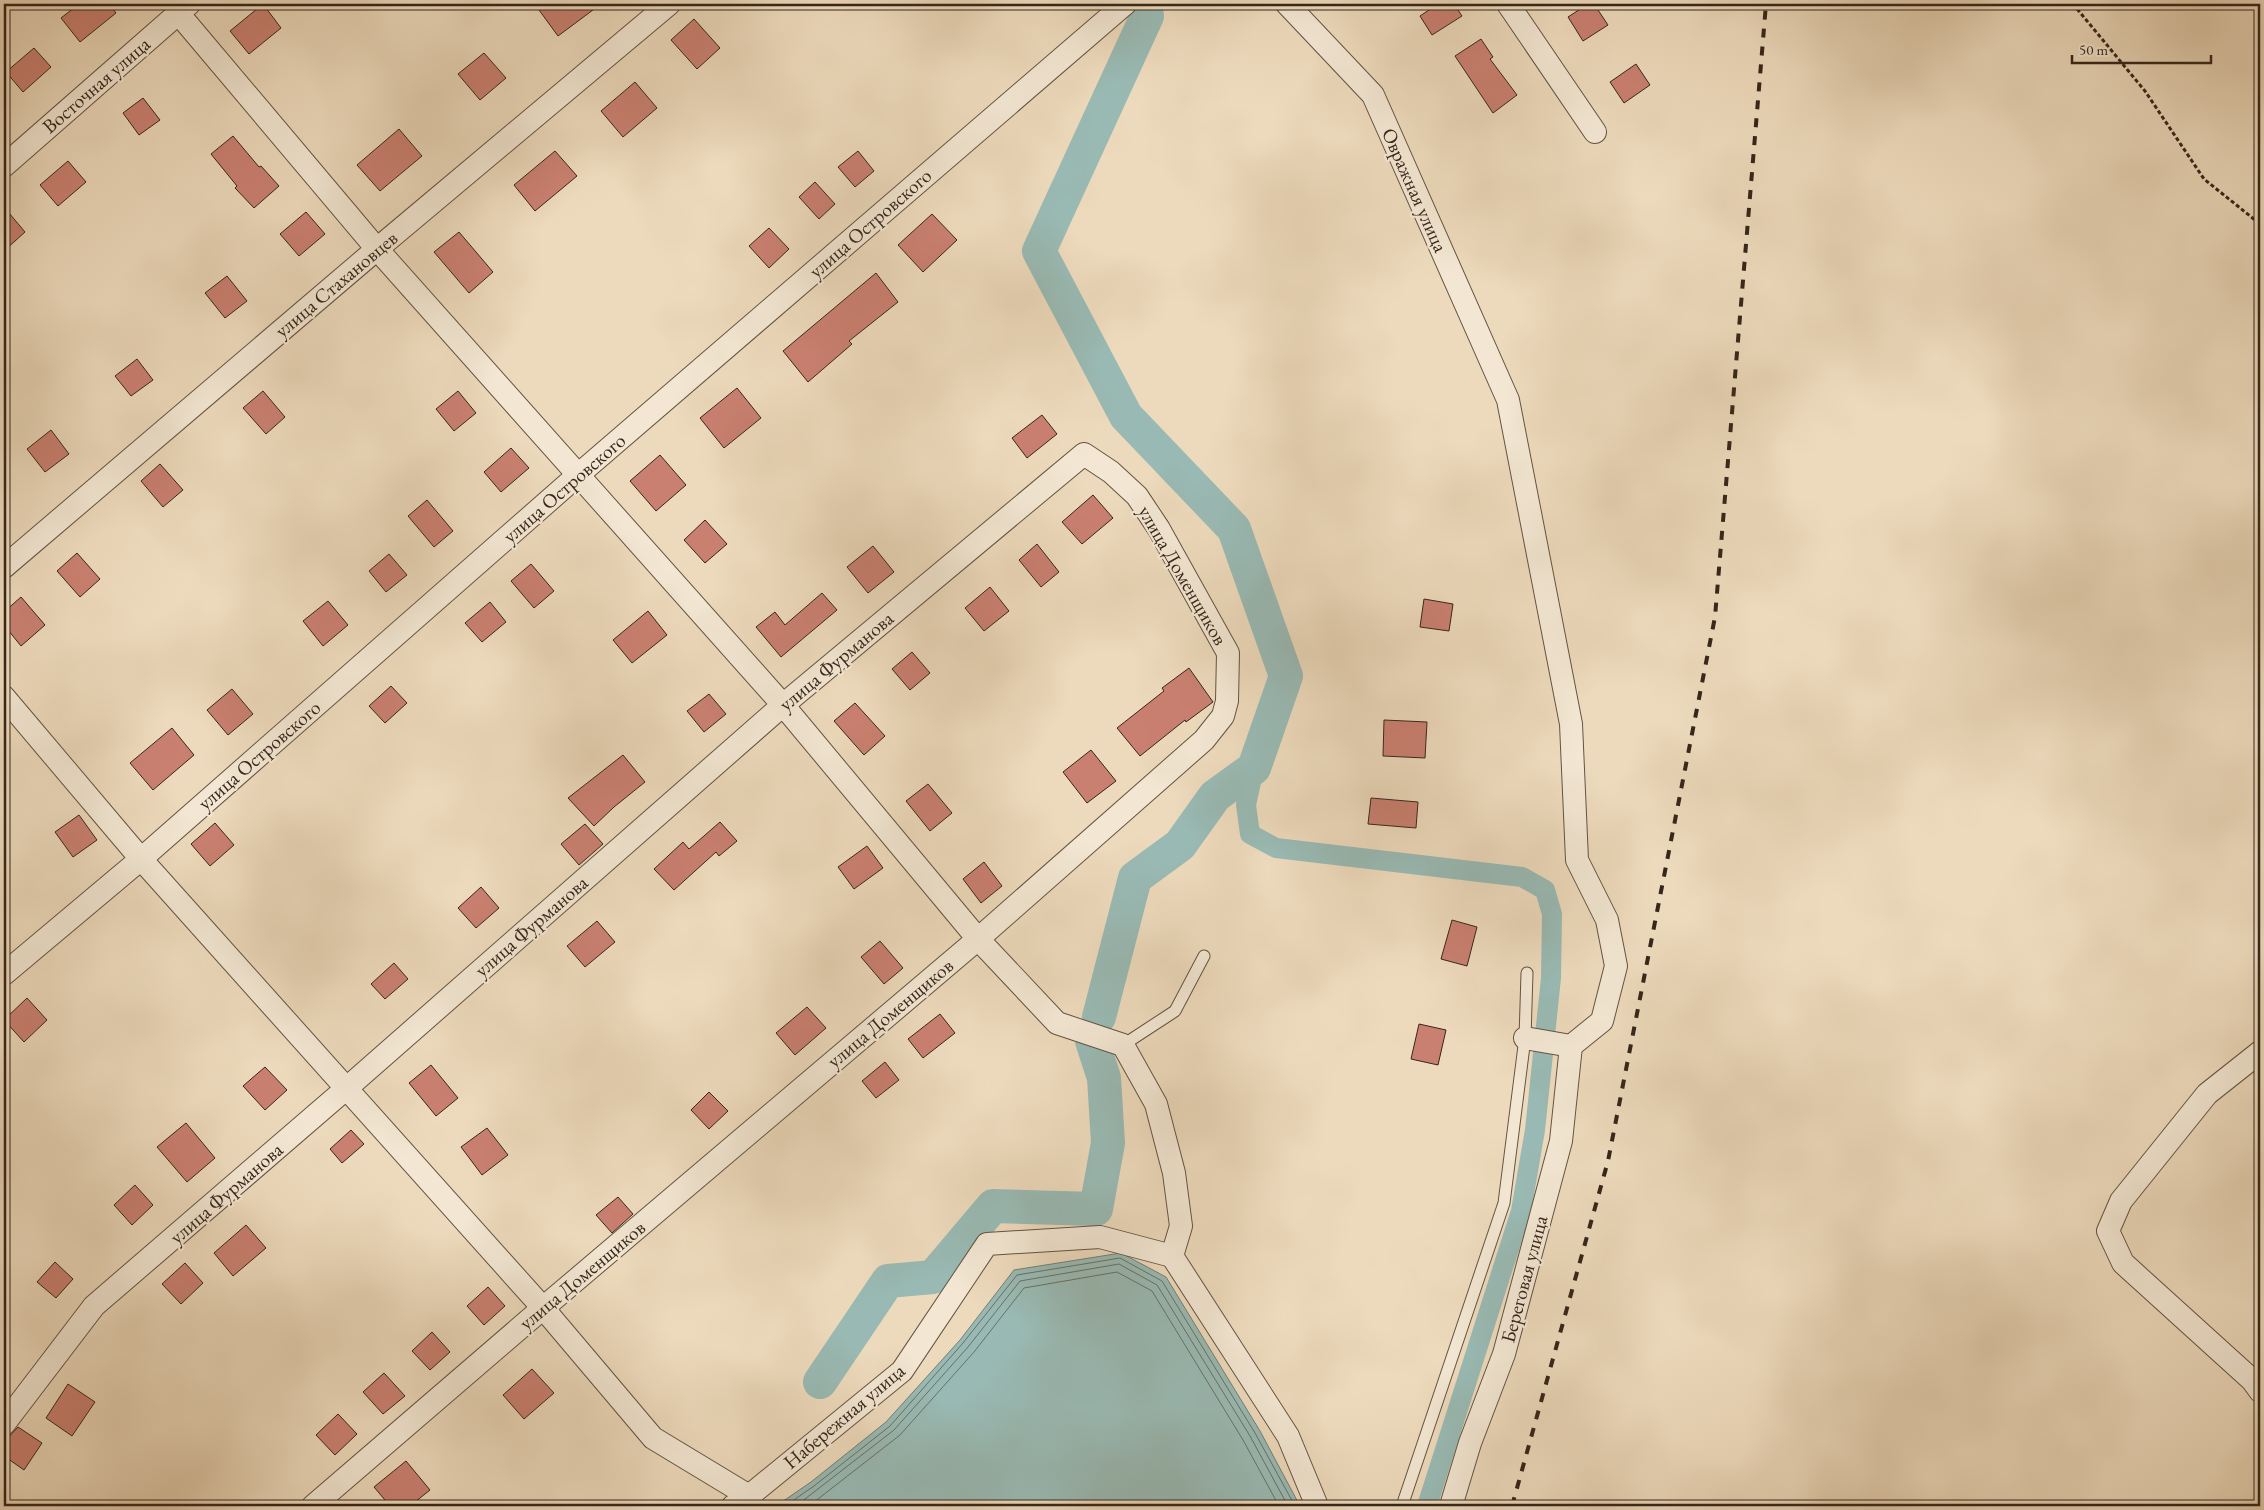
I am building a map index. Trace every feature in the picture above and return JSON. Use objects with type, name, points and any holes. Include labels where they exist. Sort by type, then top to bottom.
[{"type":"street","name":"улица Стахановцев","points":[[4,567],[377,249],[669,4]]},
{"type":"street","name":"улица Островского","points":[[4,974],[141,859],[578,475],[1125,4]]},
{"type":"street","name":"Овражная улица","points":[[1287,4],[1373,95],[1508,400],[1571,724],[1577,860],[1607,920],[1616,966],[1602,1021],[1570,1046]]},
{"type":"street","points":[[1508,4],[1595,132]]},
{"type":"street","points":[[184,8],[377,249],[782,705],[978,939],[1057,1022],[1123,1045],[1156,1104],[1174,1172],[1181,1226],[1172,1256],[1288,1436],[1318,1506]]},
{"type":"street","name":"Восточная улица","points":[[4,166],[184,8]]},
{"type":"street","name":"улица Фурманова","points":[[4,1424],[94,1306],[348,1088],[782,705],[1084,454]]},
{"type":"street","name":"улица Доменщиков","points":[[313,1506],[978,939],[1204,740],[1222,716],[1227,701],[1228,653],[1159,529],[1137,496],[1111,472],[1084,454]]},
{"type":"street","points":[[4,697],[141,859],[543,1308],[653,1438],[741,1501]]},
{"type":"street","points":[[1524,1038],[1570,1046]]},
{"type":"street","name":"Береговая улица","points":[[1451,1506],[1470,1443],[1504,1354],[1561,1141],[1570,1046]]},
{"type":"street","points":[[2260,1052],[2208,1094],[2121,1201],[2108,1231],[2123,1263],[2252,1380],[2260,1391]]},
{"type":"street","name":"Набережная улица","points":[[741,1501],[902,1371],[988,1244],[1100,1237],[1172,1256]]},
{"type":"lane","points":[[1123,1045],[1175,1012],[1204,956]]},
{"type":"lane","points":[[1402,1506],[1504,1203],[1524,1038],[1527,973]]},
{"type":"path","points":[[2073,4],[2145,91],[2204,179],[2260,224]]},
{"type":"water","points":[[1121,1253],[1166,1277],[1260,1431],[1300,1506],[776,1506],[811,1482],[886,1422],[960,1340],[1014,1270]]},
{"type":"building","points":[[79,4],[109,4],[116,13],[80,42],[61,18]]},
{"type":"building","points":[[263,4],[281,28],[249,54],[230,31]]},
{"type":"building","points":[[547,4],[601,4],[558,36],[539,10]]},
{"type":"building","points":[[1438,4],[1454,4],[1462,16],[1432,35],[1420,16]]},
{"type":"building","points":[[1588,4],[1594,4],[1608,25],[1583,41],[1568,17]]},
{"type":"building","points":[[694,19],[720,48],[697,69],[671,40]]},
{"type":"building","points":[[1481,39],[1493,57],[1490,59],[1517,95],[1493,113],[1455,56]]},
{"type":"building","points":[[34,48],[51,67],[23,92],[6,72]]},
{"type":"building","points":[[484,53],[506,78],[480,100],[458,74]]},
{"type":"building","points":[[1636,64],[1650,85],[1624,103],[1610,82]]},
{"type":"building","points":[[635,82],[657,108],[623,137],[601,111]]},
{"type":"building","points":[[143,98],[160,120],[139,135],[123,113]]},
{"type":"building","points":[[399,129],[422,156],[380,191],[357,165]]},
{"type":"building","points":[[233,136],[259,167],[261,166],[279,186],[254,208],[235,188],[237,186],[211,154]]},
{"type":"building","points":[[555,151],[577,176],[535,211],[514,185]]},
{"type":"building","points":[[858,151],[874,171],[855,187],[838,167]]},
{"type":"building","points":[[68,161],[86,182],[58,206],[40,185]]},
{"type":"building","points":[[815,182],[835,204],[819,219],[799,197]]},
{"type":"building","points":[[4,207],[25,232],[4,251]]},
{"type":"building","points":[[306,212],[325,234],[299,256],[280,234]]},
{"type":"building","points":[[932,214],[957,240],[923,272],[898,245]]},
{"type":"building","points":[[769,228],[789,249],[769,268],[749,246]]},
{"type":"building","points":[[459,232],[493,272],[469,293],[434,252]]},
{"type":"building","points":[[876,273],[898,302],[849,341],[852,344],[808,382],[783,351]]},
{"type":"building","points":[[227,276],[247,301],[225,318],[205,293]]},
{"type":"building","points":[[137,359],[153,380],[131,396],[115,376]]},
{"type":"building","points":[[737,388],[761,418],[724,448],[700,418]]},
{"type":"building","points":[[263,391],[285,417],[266,434],[243,408]]},
{"type":"building","points":[[458,391],[476,413],[454,431],[436,409]]},
{"type":"building","points":[[1042,415],[1057,434],[1027,458],[1012,438]]},
{"type":"building","points":[[51,430],[69,454],[45,472],[27,449]]},
{"type":"building","points":[[511,448],[529,468],[501,492],[484,472]]},
{"type":"building","points":[[660,455],[686,485],[656,511],[630,481]]},
{"type":"building","points":[[160,464],[183,490],[163,507],[141,481]]},
{"type":"building","points":[[1093,495],[1113,518],[1082,544],[1062,522]]},
{"type":"building","points":[[427,500],[453,531],[434,547],[408,516]]},
{"type":"building","points":[[705,520],[727,544],[705,563],[684,540]]},
{"type":"building","points":[[1037,544],[1059,572],[1041,587],[1019,560]]},
{"type":"building","points":[[873,546],[894,572],[868,593],[847,567]]},
{"type":"building","points":[[77,553],[100,579],[80,597],[57,571]]},
{"type":"building","points":[[389,554],[407,575],[386,592],[369,571]]},
{"type":"building","points":[[531,564],[554,591],[534,608],[511,581]]},
{"type":"building","points":[[990,587],[1009,611],[984,631],[965,608]]},
{"type":"building","points":[[822,593],[837,610],[781,657],[756,627],[775,612],[785,625]]},
{"type":"building","points":[[21,597],[45,625],[21,646],[4,625],[4,612]]},
{"type":"building","points":[[1424,599],[1453,604],[1449,631],[1420,627]]},
{"type":"building","points":[[328,601],[348,625],[323,646],[303,621]]},
{"type":"building","points":[[490,602],[506,622],[482,642],[465,623]]},
{"type":"building","points":[[648,611],[667,635],[632,663],[613,640]]},
{"type":"building","points":[[912,652],[930,673],[910,690],[892,669]]},
{"type":"building","points":[[1189,668],[1213,702],[1186,722],[1185,720],[1140,756],[1117,728],[1164,691],[1162,688]]},
{"type":"building","points":[[391,686],[407,703],[385,723],[369,706]]},
{"type":"building","points":[[232,689],[253,714],[228,735],[207,710]]},
{"type":"building","points":[[709,694],[726,714],[704,732],[687,711]]},
{"type":"building","points":[[855,703],[885,736],[864,755],[834,721]]},
{"type":"building","points":[[1384,720],[1427,722],[1425,758],[1383,756]]},
{"type":"building","points":[[172,728],[194,755],[153,790],[130,763]]},
{"type":"building","points":[[1091,750],[1116,781],[1087,803],[1063,772]]},
{"type":"building","points":[[623,755],[645,782],[594,826],[568,798]]},
{"type":"building","points":[[928,784],[952,813],[930,831],[906,801]]},
{"type":"building","points":[[1371,798],[1418,802],[1416,828],[1368,824]]},
{"type":"building","points":[[79,815],[97,840],[73,857],[55,832]]},
{"type":"building","points":[[720,822],[737,841],[719,856],[716,852],[674,890],[654,869],[683,842],[689,849]]},
{"type":"building","points":[[215,823],[234,845],[210,866],[191,844]]},
{"type":"building","points":[[585,824],[603,844],[579,865],[561,844]]},
{"type":"building","points":[[867,846],[883,868],[854,889],[838,867]]},
{"type":"building","points":[[984,862],[1002,886],[981,903],[963,879]]},
{"type":"building","points":[[481,887],[499,908],[476,928],[458,908]]},
{"type":"building","points":[[1452,920],[1477,927],[1467,966],[1441,959]]},
{"type":"building","points":[[597,921],[615,942],[585,967],[567,946]]},
{"type":"building","points":[[880,941],[903,968],[884,984],[861,957]]},
{"type":"building","points":[[394,963],[408,979],[385,999],[371,984]]},
{"type":"building","points":[[27,998],[47,1020],[24,1042],[4,1020]]},
{"type":"building","points":[[807,1007],[826,1028],[795,1055],[776,1033]]},
{"type":"building","points":[[940,1014],[955,1033],[923,1058],[908,1039]]},
{"type":"building","points":[[1419,1024],[1446,1030],[1438,1065],[1411,1059]]},
{"type":"building","points":[[885,1062],[899,1080],[876,1098],[862,1081]]},
{"type":"building","points":[[431,1065],[458,1098],[436,1116],[409,1083]]},
{"type":"building","points":[[265,1067],[287,1090],[265,1110],[243,1086]]},
{"type":"building","points":[[709,1092],[728,1111],[709,1129],[691,1110]]},
{"type":"building","points":[[186,1123],[215,1158],[187,1182],[157,1147]]},
{"type":"building","points":[[487,1128],[508,1155],[482,1175],[461,1147]]},
{"type":"building","points":[[351,1130],[364,1144],[342,1163],[330,1149]]},
{"type":"building","points":[[135,1185],[153,1205],[132,1225],[114,1205]]},
{"type":"building","points":[[618,1197],[633,1214],[612,1233],[596,1215]]},
{"type":"building","points":[[246,1225],[266,1248],[233,1276],[214,1253]]},
{"type":"building","points":[[55,1262],[73,1279],[56,1298],[37,1282]]},
{"type":"building","points":[[185,1263],[203,1283],[181,1304],[162,1284]]},
{"type":"building","points":[[488,1287],[505,1306],[484,1325],[467,1306]]},
{"type":"building","points":[[432,1332],[450,1352],[430,1370],[412,1351]]},
{"type":"building","points":[[532,1369],[554,1393],[524,1419],[503,1395]]},
{"type":"building","points":[[384,1373],[405,1396],[383,1414],[363,1392]]},
{"type":"building","points":[[68,1384],[95,1402],[72,1436],[46,1418]]},
{"type":"building","points":[[338,1414],[357,1434],[335,1455],[316,1435]]},
{"type":"building","points":[[18,1427],[42,1443],[24,1470],[4,1456],[4,1442]]},
{"type":"building","points":[[406,1461],[430,1490],[410,1506],[390,1506],[374,1487]]},
{"type":"waterway","points":[[1099,1017],[1135,878],[1180,845],[1215,796],[1254,768],[1286,676],[1234,529],[1126,416],[1039,251],[1147,16],[1143,4]]},
{"type":"waterway","points":[[1254,768],[1246,805],[1250,834],[1276,848],[1522,877],[1545,890],[1552,914],[1551,978],[1535,1130],[1521,1211],[1427,1506]]},
{"type":"waterway","points":[[820,1382],[888,1281],[933,1277],[993,1206],[1096,1209],[1108,1143],[1104,1078],[1092,1041]]},
{"type":"railway","points":[[1512,1506],[1608,1161],[1715,617],[1766,4]]}]
